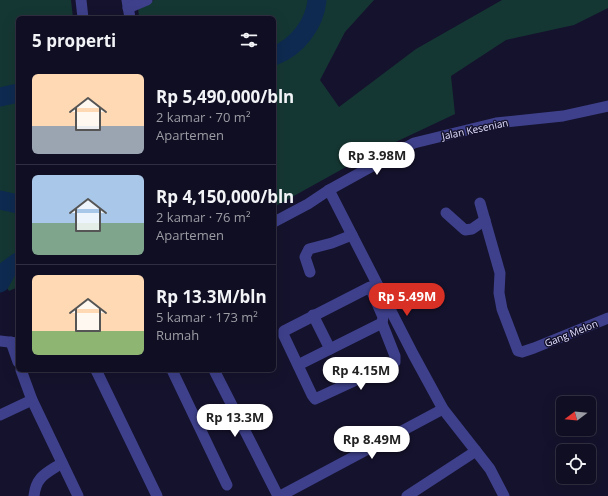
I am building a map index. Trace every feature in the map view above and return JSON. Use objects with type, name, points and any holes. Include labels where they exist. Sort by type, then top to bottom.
[{"type":"street","points":[[81,0],[83,16]]},
{"type":"street","points":[[128,9],[142,1]]},
{"type":"street","name":"Jalan Kesenian","points":[[276,221],[414,143],[496,123],[568,115],[608,106]]},
{"type":"street","points":[[329,190],[403,335],[444,408],[490,469],[504,496]]},
{"type":"street","points":[[446,213],[465,230],[472,229],[485,220],[480,203]]},
{"type":"street","name":"Gang Melon","points":[[485,220],[500,273],[499,293],[502,309],[519,352],[534,348],[608,318]]},
{"type":"street","points":[[310,272],[306,257],[309,249],[332,244],[352,235]]},
{"type":"street","points":[[370,287],[383,317],[382,323],[396,359],[395,362],[317,399],[312,395],[283,333],[286,329],[370,287]]},
{"type":"street","points":[[313,315],[330,349]]},
{"type":"street","points":[[298,365],[382,323]]},
{"type":"street","points":[[389,342],[403,335]]},
{"type":"street","points":[[8,342],[16,358]]},
{"type":"street","points":[[22,372],[32,400],[78,496]]},
{"type":"street","points":[[97,372],[157,496]]},
{"type":"street","points":[[173,372],[227,485]]},
{"type":"street","points":[[215,372],[279,496],[444,408]]},
{"type":"street","points":[[0,415],[32,400]]},
{"type":"street","points":[[407,496],[476,451]]},
{"type":"street","points":[[34,496],[38,480],[62,463]]},
{"type":"green space","points":[[0,0],[71,0],[73,16],[16,16],[16,288],[9,291],[0,277]]},
{"type":"green space","points":[[154,0],[374,0],[345,32],[320,80],[339,107],[416,49],[502,0],[608,0],[608,8],[574,25],[506,40],[451,76],[455,114],[364,157],[276,206],[276,16],[139,16],[138,7]]},
{"type":"waterway","points":[[276,55],[297,41],[309,26],[316,9],[317,0]]},
{"type":"waterway","points":[[0,97],[16,93]]},
{"type":"waterway","points":[[0,200],[16,204]]},
{"type":"waterway","points":[[0,283],[7,270],[16,263]]}]
